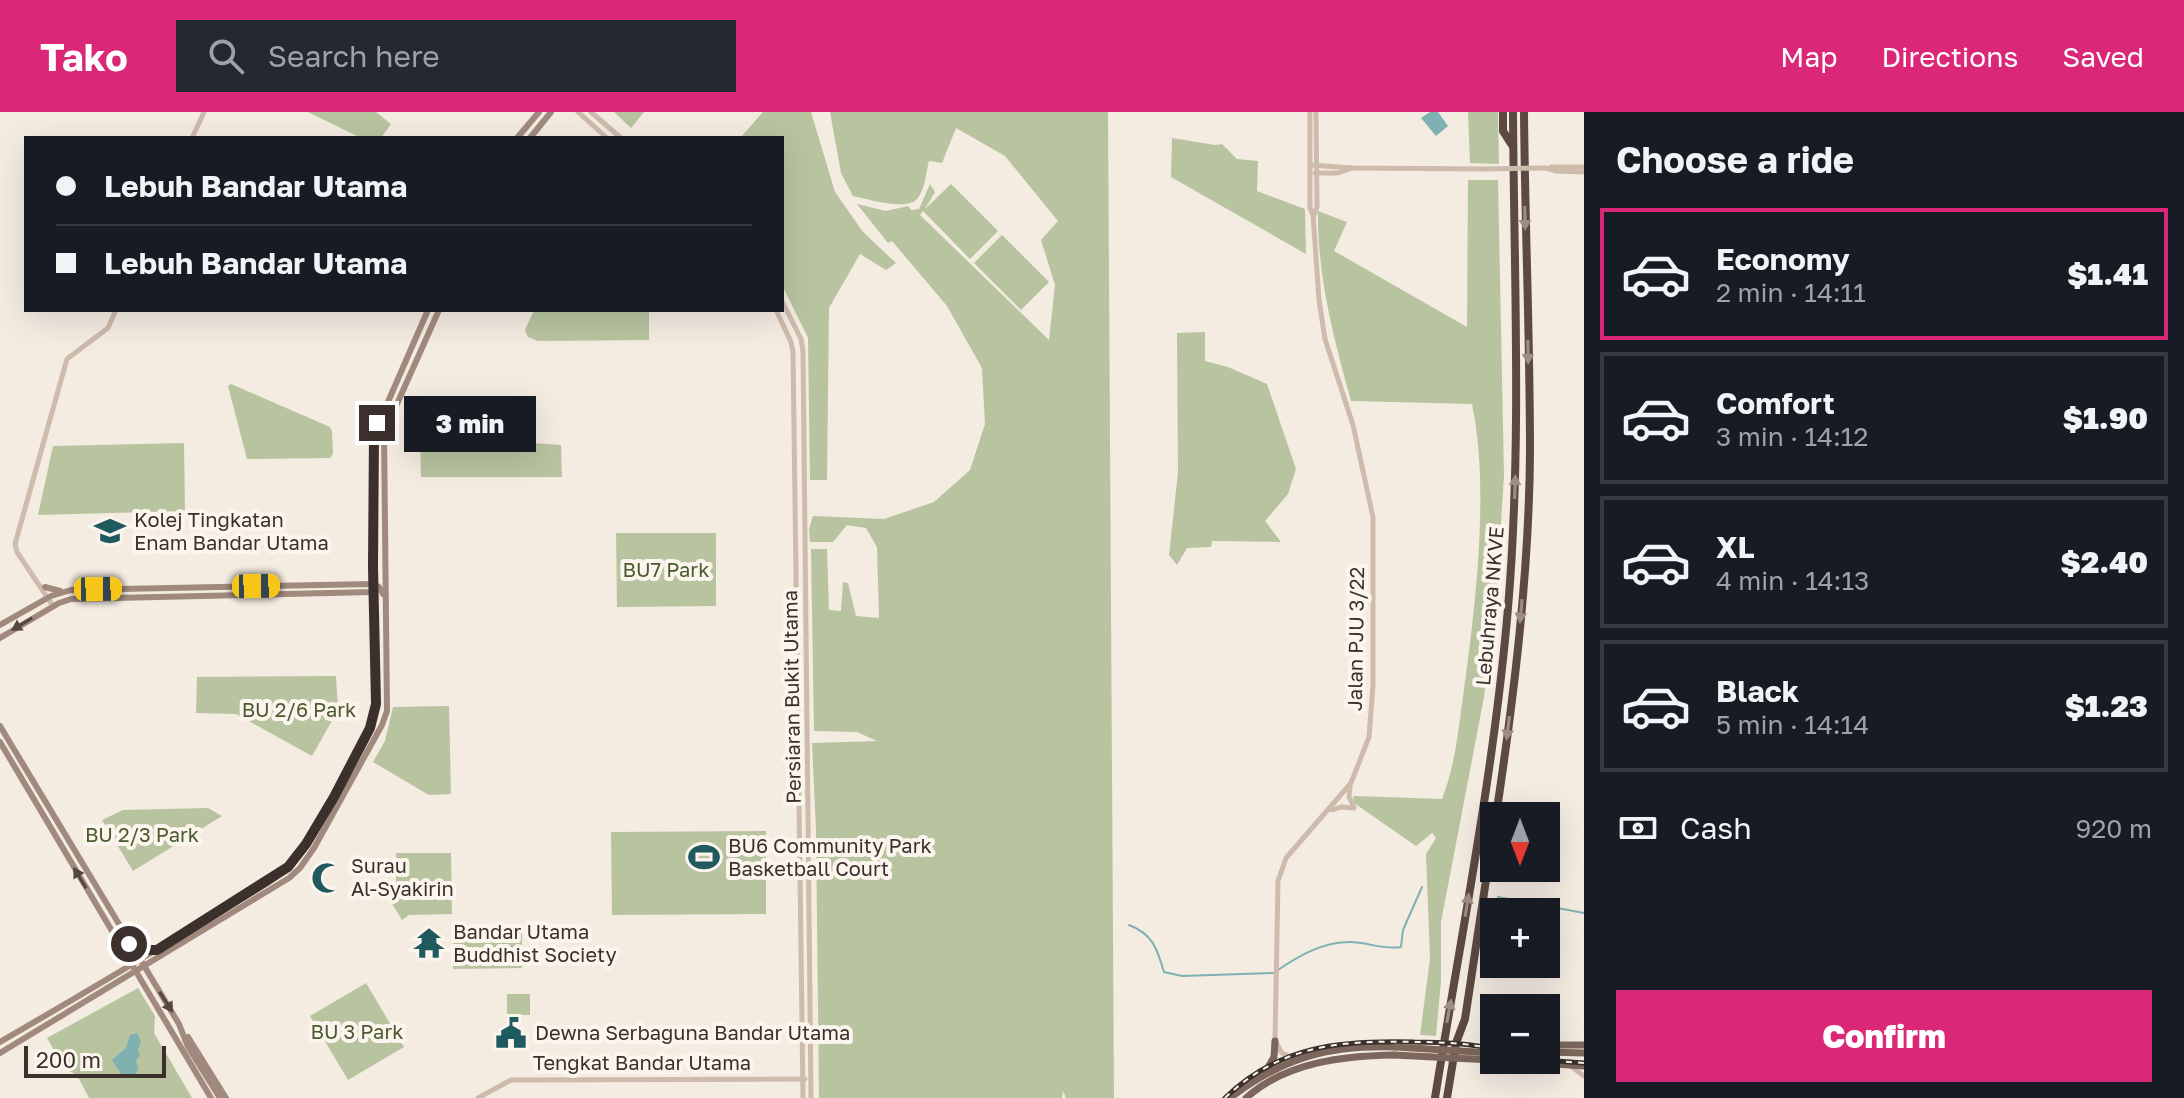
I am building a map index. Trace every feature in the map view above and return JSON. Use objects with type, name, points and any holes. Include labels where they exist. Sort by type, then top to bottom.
[{"type":"highway","points":[[1503,112],[1503,131],[1513,146]]},
{"type":"highway","name":"Lebuhraya NKVE","points":[[1435,1098],[1485,786],[1508,606],[1516,441],[1513,112]]},
{"type":"highway","name":"Lebuhraya NKVE","points":[[1498,802],[1517,651],[1530,454],[1524,112]]},
{"type":"highway","points":[[1447,1098],[1456,1043],[1465,1019],[1486,882]]},
{"type":"main road","points":[[519,136],[539,112]]},
{"type":"main road","points":[[532,136],[551,112]]},
{"type":"main road","points":[[373,720],[376,704],[374,434],[427,312]]},
{"type":"main road","points":[[141,964],[156,960],[289,878],[300,868],[382,725],[387,701],[384,433],[438,312]]},
{"type":"main road","points":[[358,588],[373,567]]},
{"type":"main road","points":[[375,588],[385,571]]},
{"type":"main road","points":[[36,604],[43,588],[63,592],[375,588]]},
{"type":"main road","points":[[0,638],[55,605],[71,599],[358,588],[368,596],[374,607]]},
{"type":"main road","points":[[375,588],[385,601]]},
{"type":"main road","points":[[0,625],[63,592]]},
{"type":"main road","points":[[0,1053],[121,981],[157,950],[288,867],[306,844],[344,778],[380,703],[387,701]]},
{"type":"main road","points":[[0,726],[141,964],[226,1098]]},
{"type":"main road","points":[[0,735],[31,787],[29,791]]},
{"type":"main road","points":[[0,742],[211,1098]]},
{"type":"main road","points":[[129,944],[142,950],[157,950]]},
{"type":"main road","points":[[114,976],[122,964],[124,952]]},
{"type":"main road","points":[[152,980],[156,960]]},
{"type":"main road","points":[[0,1042],[114,976],[134,969]]},
{"type":"main road","points":[[121,981],[136,982],[144,987]]},
{"type":"main road","points":[[179,1024],[188,1047],[220,1098]]},
{"type":"main road","points":[[1265,1073],[1274,1057],[1275,1041]]},
{"type":"main road","points":[[1560,1045],[1584,1045]]},
{"type":"main road","points":[[1230,1098],[1265,1073],[1292,1061],[1337,1048],[1480,1054]]},
{"type":"main road","points":[[1246,1098],[1272,1080],[1324,1061],[1395,1051]]},
{"type":"main road","points":[[1560,1052],[1584,1053]]},
{"type":"main road","points":[[1239,1098],[1292,1061]]},
{"type":"main road","points":[[1560,1064],[1584,1066]]},
{"type":"street","points":[[193,136],[204,112]]},
{"type":"street","points":[[578,112],[605,136]]},
{"type":"street","points":[[591,112],[619,136]]},
{"type":"street","name":"Jalan PJU 3/22","points":[[1310,112],[1314,165]]},
{"type":"street","name":"Jalan PJU 3/22","points":[[1275,1041],[1279,875],[1293,849],[1329,812],[1351,783],[1367,743],[1372,710],[1373,517],[1353,425],[1325,339],[1319,300],[1310,208],[1316,112]]},
{"type":"street","points":[[1314,165],[1584,170]]},
{"type":"street","points":[[1314,173],[1338,173],[1352,168]]},
{"type":"street","name":"Persiaran Bukit Utama","points":[[784,305],[801,339],[803,351],[813,1098]]},
{"type":"street","points":[[55,605],[20,551],[17,541],[67,359],[108,328],[115,312]]},
{"type":"street","name":"Persiaran Bukit Utama","points":[[777,312],[793,352],[803,1098]]},
{"type":"street","points":[[1329,812],[1341,807],[1354,808],[1349,797],[1351,783]]},
{"type":"street","points":[[1275,1041],[1282,1053],[1292,1061]]},
{"type":"street","points":[[1567,1065],[1584,1076]]},
{"type":"street","name":"Tengkat Bandar Utama","points":[[478,1098],[511,1080],[811,1079]]},
{"type":"green space","points":[[308,112],[376,112],[391,124],[382,136],[357,136]]},
{"type":"green space","points":[[614,112],[644,112],[631,128]]},
{"type":"green space","points":[[763,112],[811,112],[835,192],[863,232],[896,263],[886,270],[860,254],[829,308],[827,480],[810,480],[808,338],[784,289],[784,136],[742,136]]},
{"type":"green space","points":[[830,112],[1108,112],[1114,1098],[1066,1098],[1063,1091],[1062,1098],[819,1098],[812,743],[877,741],[857,732],[814,731],[811,549],[827,549],[829,610],[841,611],[843,582],[848,583],[856,616],[879,618],[877,547],[866,528],[847,525],[833,542],[810,542],[809,529],[813,516],[884,519],[934,502],[970,470],[985,424],[982,368],[947,306],[892,241],[888,243],[857,204],[886,211],[908,206],[911,210],[919,209],[930,184],[935,192],[925,209],[951,184],[998,231],[970,259],[923,211],[920,215],[1049,340],[1055,285],[1041,240],[1058,221],[1005,156],[956,128],[942,163],[929,161],[917,199],[905,204],[853,196],[841,173]]},
{"type":"green space","points":[[1468,112],[1498,112],[1499,164],[1470,163]]},
{"type":"green space","points":[[1172,138],[1222,144],[1237,159],[1258,161],[1257,191],[1305,209],[1306,254],[1171,177]]},
{"type":"green space","points":[[1468,180],[1498,180],[1504,476],[1496,602],[1484,697],[1441,922],[1441,981],[1436,1036],[1420,1035],[1430,959],[1426,854],[1436,838],[1432,833],[1416,846],[1354,803],[1353,796],[1442,799],[1458,736],[1476,589],[1480,512],[1477,438],[1472,404],[1351,401],[1324,283],[1318,211],[1347,222],[1334,251],[1467,327]]},
{"type":"green space","points":[[1002,235],[1049,282],[1021,310],[974,263]]},
{"type":"green space","points":[[533,312],[649,312],[649,340],[538,341],[528,337],[525,330]]},
{"type":"green space","points":[[1205,332],[1205,361],[1267,384],[1296,469],[1288,494],[1265,521],[1281,542],[1212,541],[1211,547],[1187,548],[1177,565],[1169,555],[1178,472],[1177,333]]},
{"type":"green space","points":[[231,384],[330,427],[333,454],[330,458],[247,459],[228,386]]},
{"type":"green space","points":[[435,407],[517,442],[561,445],[562,477],[421,477],[420,437]]},
{"type":"green space","points":[[184,443],[185,511],[38,515],[53,446]]},
{"type":"green space","name":"BU7 Park","points":[[616,533],[716,533],[716,606],[617,607]]},
{"type":"green space","name":"BU 2/6 Park","points":[[336,676],[338,710],[312,756],[236,714],[196,713],[197,677]]},
{"type":"green space","points":[[449,706],[451,794],[429,795],[373,762],[385,741],[393,707]]},
{"type":"green space","name":"BU 2/3 Park","points":[[208,808],[222,816],[133,871],[102,820],[123,810]]},
{"type":"green space","points":[[766,831],[766,914],[612,915],[611,832]]},
{"type":"green space","points":[[396,853],[451,853],[452,914],[409,915],[402,920],[386,894],[396,894]]},
{"type":"green space","points":[[522,932],[522,968],[453,969],[453,933]]},
{"type":"green space","name":"BU 3 Park","points":[[366,983],[404,1047],[348,1080],[310,1016]]},
{"type":"green space","points":[[138,988],[155,1016],[154,1033],[192,1098],[89,1098],[77,1075],[65,1069],[47,1038]]},
{"type":"green space","points":[[507,994],[530,994],[530,1015],[507,1015]]},
{"type":"water","points":[[1430,112],[1438,112],[1448,126],[1436,136],[1421,118]]},
{"type":"water","points":[[137,1033],[141,1041],[138,1049],[140,1056],[136,1060],[138,1068],[136,1074],[123,1077],[112,1060],[126,1048],[130,1035]]},
{"type":"waterway","points":[[1278,970],[1330,944],[1350,942],[1401,947],[1403,930],[1422,887]]},
{"type":"waterway","points":[[1498,897],[1584,913]]},
{"type":"waterway","points":[[1129,925],[1144,933],[1153,943],[1164,972],[1182,976],[1273,973]]},
{"type":"railway","points":[[1225,1098],[1267,1067],[1313,1049],[1361,1042],[1434,1042],[1480,1047]]},
{"type":"railway","points":[[1560,1061],[1584,1063]]},
{"type":"place","name":"Kolej Tingkatan Enam Bandar Utama","points":[[110,531]]},
{"type":"place","name":"BU6 Community Park Basketball Court","points":[[704,857]]},
{"type":"place","name":"Surau Al-Syakirin","points":[[327,878]]},
{"type":"place","name":"Bandar Utama Buddhist Society","points":[[429,943]]},
{"type":"place","name":"Dewna Serbaguna Bandar Utama","points":[[511,1033]]},
{"type":"route","points":[[129,944],[142,950],[157,950],[288,867],[306,844],[334,797],[370,728],[376,704],[373,567],[374,434],[377,423]]}]
